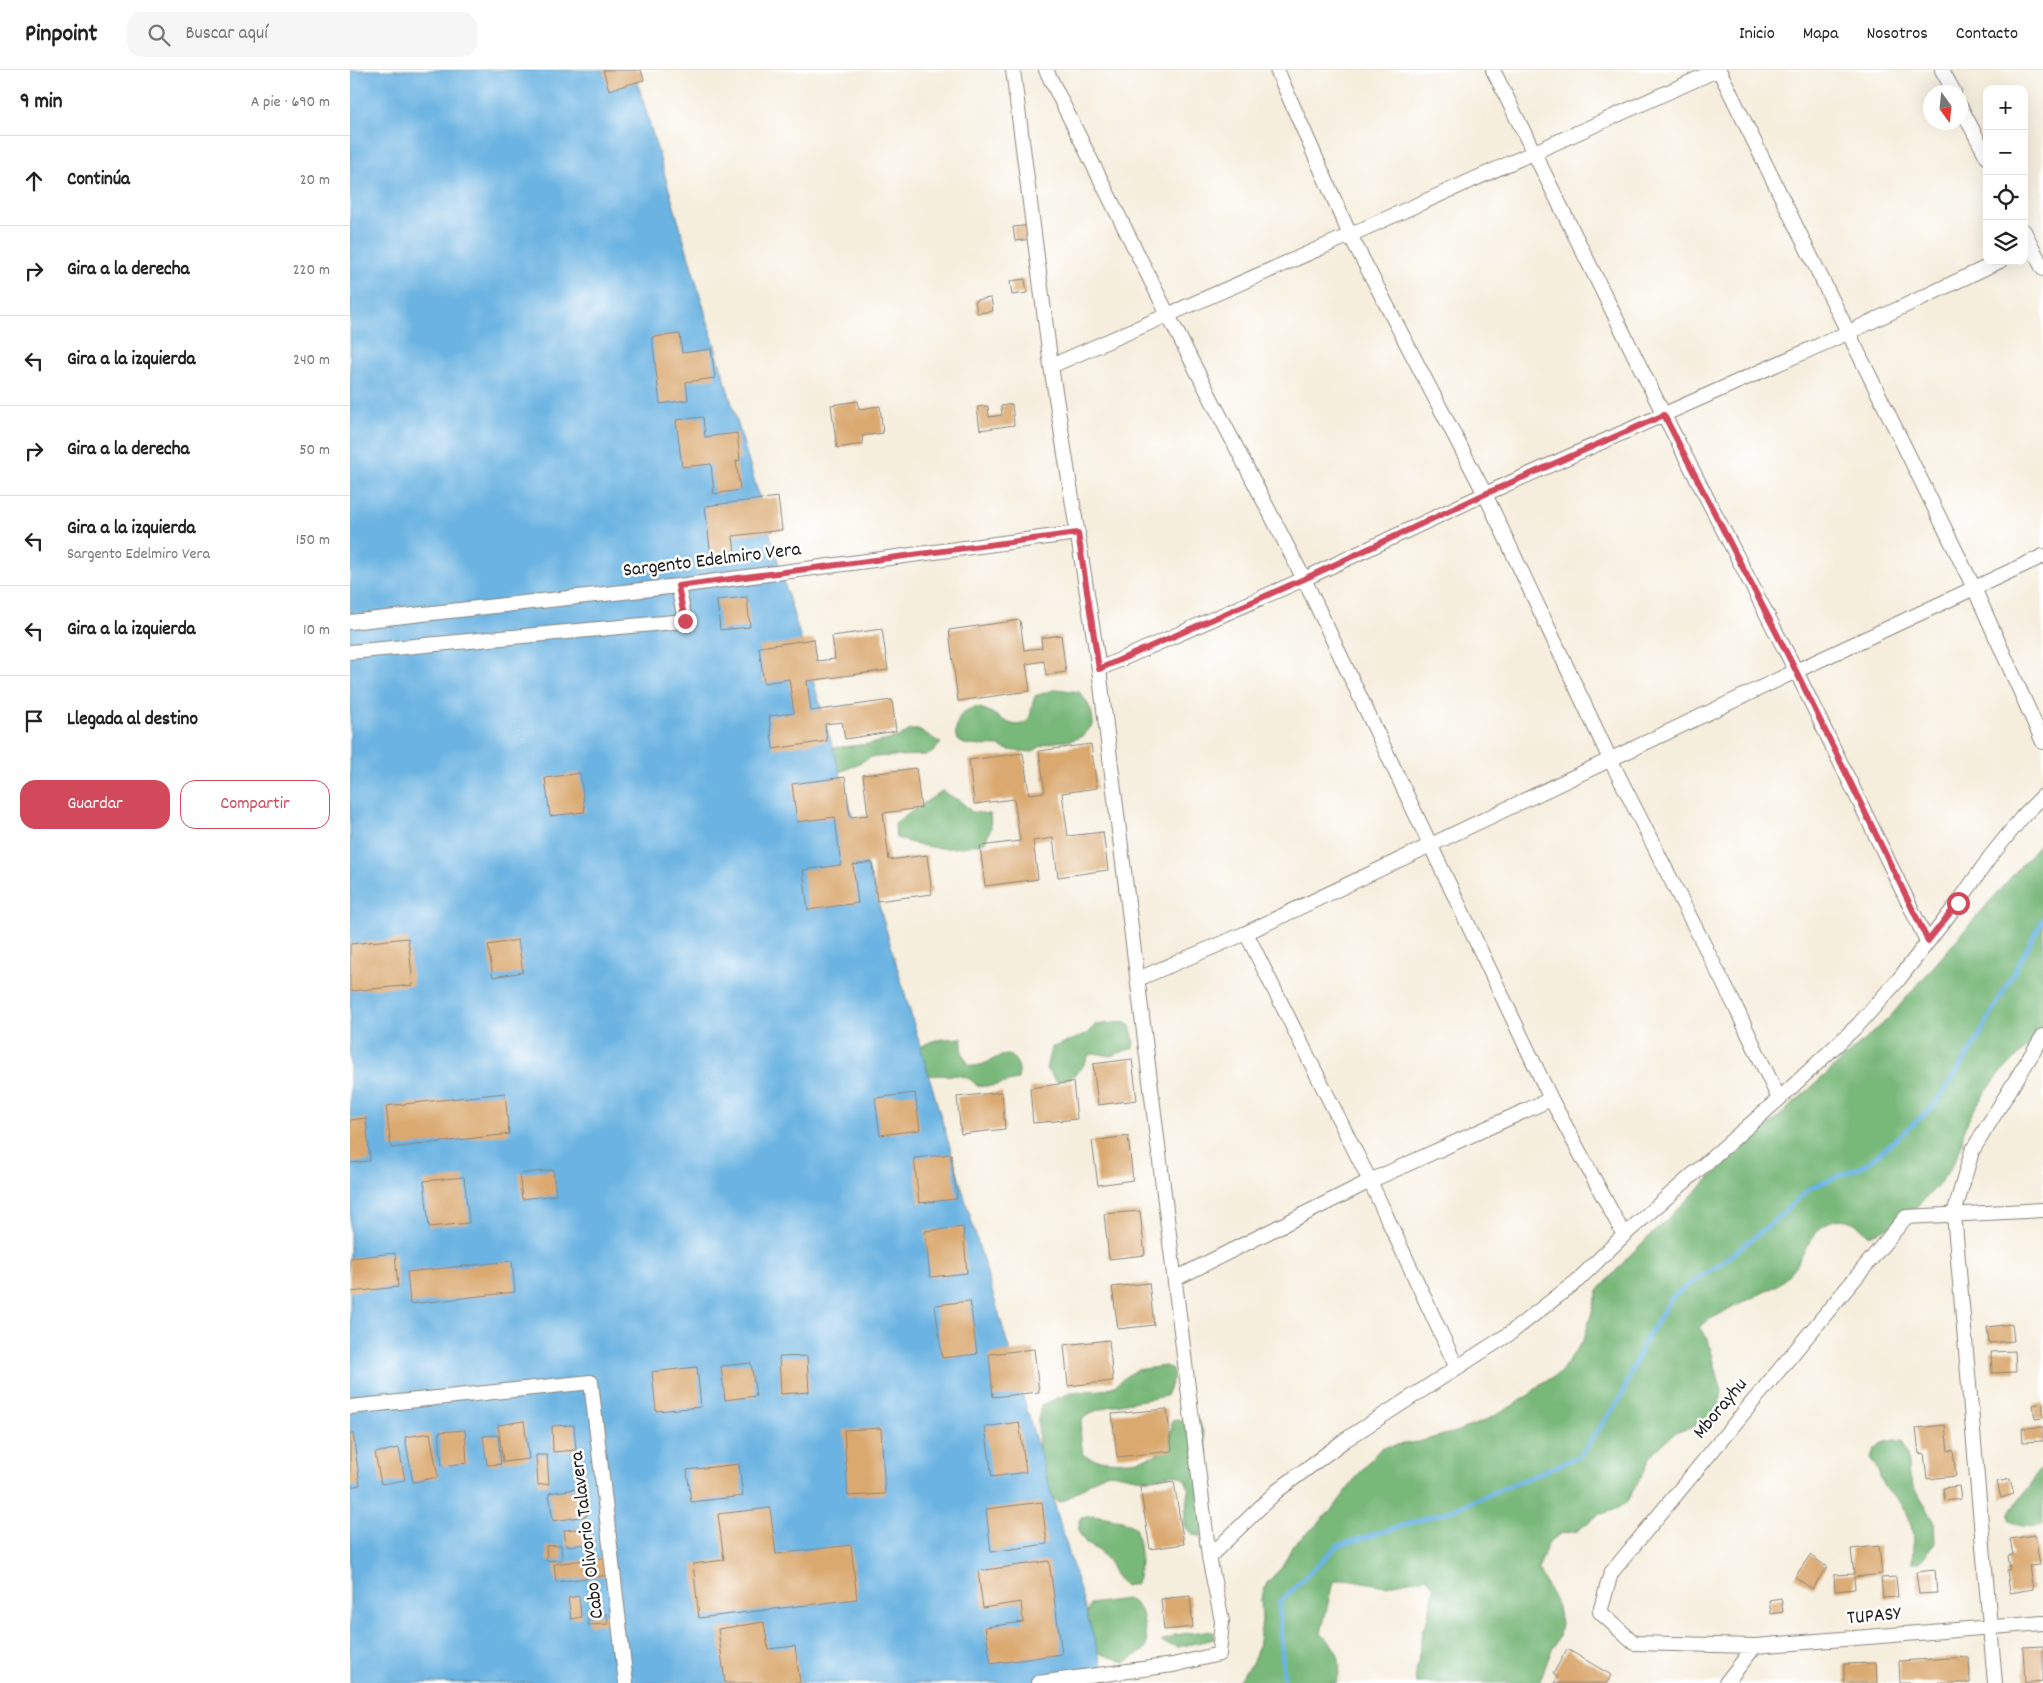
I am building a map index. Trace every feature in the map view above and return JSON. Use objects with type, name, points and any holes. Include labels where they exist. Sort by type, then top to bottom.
[{"type":"street","points":[[1013,70],[1051,366],[1099,669],[1209,1557],[1222,1621],[1219,1654],[1173,1665],[1038,1683]]},
{"type":"street","points":[[1046,70],[1168,316],[1304,579],[1551,1099],[1624,1235]]},
{"type":"street","points":[[1277,70],[1350,235],[1485,494],[1610,759],[1737,1010],[1779,1099]]},
{"type":"street","points":[[1493,70],[1664,415],[1796,671],[1928,941]]},
{"type":"street","points":[[1051,366],[1168,316],[1718,70],[1974,588],[2043,742]]},
{"type":"street","points":[[1942,70],[1950,85]]},
{"type":"street","points":[[1968,121],[1983,149]]},
{"type":"street","points":[[2033,246],[2043,269]]},
{"type":"street","points":[[1099,669],[1304,579],[1485,494],[1847,333],[1992,265]]},
{"type":"street","name":"Sargento Edelmiro Vera","points":[[350,622],[678,586],[1078,533]]},
{"type":"street","points":[[1138,979],[1246,933],[1796,671],[2043,556]]},
{"type":"street","points":[[350,652],[685,621],[678,586]]},
{"type":"street","points":[[1209,1557],[1278,1491],[1345,1440],[1509,1334],[1577,1281],[1624,1235],[1779,1099],[1859,1024],[1899,979],[1958,903],[1990,857],[2023,816],[2043,796]]},
{"type":"street","points":[[1246,933],[1370,1181],[1458,1368]]},
{"type":"street","points":[[1995,1683],[1954,1214],[1972,1151],[2043,1036]]},
{"type":"street","points":[[1175,1279],[1370,1181],[1551,1099]]},
{"type":"street","name":"Mborayhu","points":[[1755,1646],[1634,1642],[1600,1612],[1611,1573],[1906,1217],[2043,1210]]},
{"type":"street","name":"Cabo Olivorio Talavera","points":[[350,1407],[591,1382],[626,1683]]},
{"type":"street","name":"TUPASY","points":[[1755,1646],[2043,1623]]},
{"type":"street","points":[[1726,1683],[1755,1646]]},
{"type":"green space","points":[[1057,689],[1079,692],[1087,703],[1091,711],[1093,725],[1082,736],[1076,739],[1045,744],[1033,752],[1012,751],[999,746],[970,745],[958,740],[956,734],[957,724],[964,712],[972,708],[980,708],[1017,725],[1024,723],[1029,718],[1035,696]]},
{"type":"green space","points":[[910,730],[918,730],[941,743],[932,753],[925,755],[871,757],[845,770],[831,774],[820,750],[879,742],[891,739]]},
{"type":"green space","points":[[942,791],[960,801],[972,812],[990,814],[991,828],[985,842],[961,847],[940,848],[919,845],[896,838],[895,823]]},
{"type":"green space","points":[[2043,840],[2043,1025],[2040,1032],[1998,1076],[1984,1094],[1968,1120],[1961,1147],[1954,1162],[1946,1175],[1923,1201],[1896,1222],[1869,1236],[1860,1226],[1850,1221],[1837,1220],[1828,1222],[1815,1235],[1794,1268],[1778,1285],[1710,1319],[1699,1327],[1708,1339],[1722,1392],[1719,1405],[1712,1417],[1700,1424],[1675,1433],[1657,1449],[1649,1459],[1645,1470],[1626,1503],[1614,1510],[1598,1515],[1577,1531],[1560,1534],[1548,1543],[1538,1569],[1558,1608],[1561,1623],[1559,1637],[1552,1649],[1539,1683],[1416,1683],[1415,1675],[1422,1632],[1428,1618],[1434,1588],[1427,1577],[1386,1586],[1346,1579],[1333,1582],[1321,1633],[1338,1655],[1340,1668],[1336,1683],[1236,1683],[1252,1663],[1258,1648],[1262,1621],[1261,1598],[1267,1583],[1282,1567],[1293,1545],[1319,1523],[1335,1506],[1382,1447],[1418,1442],[1482,1422],[1504,1411],[1529,1395],[1539,1385],[1560,1373],[1584,1339],[1598,1291],[1631,1254],[1711,1177],[1889,1018]]},
{"type":"green space","points":[[1124,1022],[1130,1026],[1134,1041],[1133,1048],[1110,1056],[1095,1053],[1089,1055],[1077,1073],[1068,1079],[1056,1081],[1046,1069],[1051,1048],[1085,1035],[1095,1025]]},
{"type":"green space","points":[[962,1038],[962,1053],[969,1065],[984,1064],[998,1057],[1009,1055],[1018,1066],[1017,1080],[992,1086],[977,1086],[972,1081],[961,1076],[927,1075],[914,1054],[935,1040]]},
{"type":"green space","points":[[1165,1366],[1171,1369],[1174,1376],[1166,1396],[1098,1410],[1083,1419],[1081,1432],[1083,1455],[1115,1461],[1128,1461],[1152,1456],[1162,1451],[1168,1444],[1172,1421],[1192,1418],[1199,1421],[1204,1434],[1208,1462],[1201,1537],[1190,1533],[1186,1526],[1184,1518],[1189,1491],[1187,1483],[1178,1475],[1145,1479],[1105,1473],[1065,1500],[1058,1502],[1051,1498],[1036,1465],[1039,1450],[1038,1420],[1041,1405],[1073,1392],[1102,1390],[1115,1386],[1137,1370]]},
{"type":"green space","points":[[1895,1440],[1902,1441],[1907,1454],[1909,1477],[1934,1521],[1935,1543],[1920,1562],[1912,1562],[1912,1530],[1905,1509],[1885,1488],[1878,1470],[1871,1461],[1871,1456],[1878,1446]]},
{"type":"green space","points":[[2043,1469],[2043,1525],[2021,1526],[2009,1519],[2009,1512],[2030,1487],[2036,1473]]},
{"type":"green space","points":[[1094,1515],[1122,1520],[1135,1528],[1140,1556],[1136,1584],[1125,1586],[1115,1575],[1109,1562],[1099,1551],[1086,1543],[1078,1531],[1081,1517]]},
{"type":"green space","points":[[1126,1599],[1133,1602],[1142,1613],[1147,1643],[1145,1650],[1125,1662],[1096,1652],[1083,1626],[1090,1604]]},
{"type":"green space","points":[[1206,1631],[1213,1632],[1214,1639],[1178,1647],[1161,1642],[1175,1635]]},
{"type":"water","points":[[350,70],[634,70],[1107,1683],[350,1683]]},
{"type":"building","points":[[603,70],[641,70],[644,80],[609,90]]},
{"type":"building","points":[[1031,225],[1033,239],[1015,241],[1013,227]]},
{"type":"building","points":[[1025,279],[1027,293],[1012,295],[1010,281]]},
{"type":"building","points":[[991,298],[993,311],[977,313],[975,300]]},
{"type":"building","points":[[680,334],[682,353],[711,349],[715,378],[686,382],[688,400],[660,404],[652,337]]},
{"type":"building","points":[[858,401],[859,409],[880,406],[883,433],[862,436],[863,444],[837,448],[831,405]]},
{"type":"building","points":[[1012,404],[1014,425],[980,430],[977,407],[988,406],[989,417],[1002,415],[1001,406]]},
{"type":"building","points":[[703,417],[705,437],[737,433],[740,460],[736,461],[740,490],[714,494],[711,464],[682,467],[676,420]]},
{"type":"building","points":[[778,497],[782,530],[733,536],[735,553],[711,557],[705,506]]},
{"type":"building","points":[[747,597],[750,627],[720,630],[717,600]]},
{"type":"building","points":[[1020,620],[1024,650],[1042,648],[1041,638],[1061,635],[1066,672],[1046,675],[1044,661],[1026,664],[1030,691],[958,701],[949,630]]},
{"type":"building","points":[[882,629],[888,670],[807,681],[811,711],[892,700],[896,731],[845,739],[842,722],[825,724],[827,741],[773,749],[769,716],[794,713],[789,679],[764,683],[759,647],[814,639],[817,661],[835,659],[832,636]]},
{"type":"building","points":[[1091,744],[1097,788],[1062,793],[1068,836],[1103,832],[1108,870],[1058,877],[1053,838],[1033,841],[1038,879],[985,886],[980,846],[1020,841],[1014,799],[974,804],[969,760],[1023,753],[1029,794],[1045,792],[1039,751]]},
{"type":"building","points":[[916,768],[921,808],[883,813],[889,860],[927,855],[932,894],[877,901],[872,862],[853,865],[858,903],[808,910],[803,870],[841,865],[835,817],[797,822],[792,784],[845,777],[850,817],[868,815],[863,775]]},
{"type":"building","points":[[580,773],[585,812],[550,816],[545,778]]},
{"type":"building","points":[[408,938],[413,985],[350,991],[350,944]]},
{"type":"building","points":[[518,940],[523,972],[493,977],[488,945]]},
{"type":"building","points":[[1132,1059],[1137,1100],[1098,1105],[1093,1064]]},
{"type":"building","points":[[1073,1082],[1077,1119],[1033,1123],[1030,1088]]},
{"type":"building","points":[[1002,1092],[1005,1129],[961,1134],[957,1097]]},
{"type":"building","points":[[505,1093],[509,1134],[391,1148],[386,1106]]},
{"type":"building","points":[[915,1093],[920,1130],[880,1135],[875,1098]]},
{"type":"building","points":[[366,1118],[370,1161],[350,1163],[350,1120]]},
{"type":"building","points":[[1128,1136],[1133,1180],[1098,1185],[1092,1141]]},
{"type":"building","points":[[951,1154],[957,1199],[919,1203],[914,1158]]},
{"type":"building","points":[[553,1170],[556,1195],[522,1199],[519,1174]]},
{"type":"building","points":[[464,1177],[469,1223],[429,1227],[424,1181]]},
{"type":"building","points":[[1140,1211],[1145,1255],[1109,1259],[1104,1214]]},
{"type":"building","points":[[963,1227],[967,1273],[930,1277],[925,1231]]},
{"type":"building","points":[[395,1253],[398,1287],[350,1292],[350,1258]]},
{"type":"building","points":[[512,1261],[515,1292],[410,1304],[407,1272]]},
{"type":"building","points":[[1149,1283],[1154,1325],[1118,1329],[1112,1287]]},
{"type":"building","points":[[970,1301],[977,1354],[942,1358],[935,1305]]},
{"type":"building","points":[[2012,1324],[2014,1341],[1989,1343],[1987,1327]]},
{"type":"building","points":[[1109,1340],[1113,1381],[1068,1386],[1064,1345]]},
{"type":"building","points":[[1034,1349],[1039,1392],[993,1397],[989,1354]]},
{"type":"building","points":[[2015,1351],[2016,1372],[1992,1373],[1991,1352]]},
{"type":"building","points":[[807,1356],[809,1392],[781,1394],[779,1357]]},
{"type":"building","points":[[751,1363],[756,1396],[725,1400],[721,1366]]},
{"type":"building","points":[[697,1367],[701,1407],[656,1411],[652,1372]]},
{"type":"building","points":[[2043,1403],[2043,1418],[2035,1419],[2033,1405]]},
{"type":"building","points":[[1167,1409],[1172,1451],[1117,1457],[1112,1414]]},
{"type":"building","points":[[524,1421],[529,1459],[503,1462],[498,1425]]},
{"type":"building","points":[[1019,1422],[1026,1472],[992,1477],[985,1427]]},
{"type":"building","points":[[574,1425],[576,1450],[553,1452],[552,1426]]},
{"type":"building","points":[[1945,1425],[1948,1451],[1953,1450],[1956,1476],[1927,1479],[1924,1453],[1919,1454],[1916,1428]]},
{"type":"building","points":[[2043,1427],[2043,1441],[2023,1442],[2022,1428]]},
{"type":"building","points":[[881,1428],[885,1494],[848,1496],[844,1430]]},
{"type":"building","points":[[465,1430],[467,1463],[442,1466],[439,1432]]},
{"type":"building","points":[[350,1433],[353,1433],[360,1485],[350,1487]]},
{"type":"building","points":[[430,1433],[438,1477],[413,1482],[405,1437]]},
{"type":"building","points":[[498,1435],[501,1464],[487,1465],[483,1436]]},
{"type":"building","points":[[399,1448],[405,1480],[381,1484],[375,1453]]},
{"type":"building","points":[[536,1455],[547,1455],[549,1484],[538,1485]]},
{"type":"building","points":[[739,1464],[743,1496],[691,1502],[687,1470]]},
{"type":"building","points":[[2010,1479],[2014,1494],[2001,1498],[1997,1482]]},
{"type":"building","points":[[1174,1482],[1184,1544],[1150,1549],[1140,1487]]},
{"type":"building","points":[[1959,1486],[1961,1499],[1945,1501],[1943,1488]]},
{"type":"building","points":[[583,1488],[587,1516],[553,1521],[549,1493]]},
{"type":"building","points":[[1042,1502],[1047,1544],[991,1552],[986,1509]]},
{"type":"building","points":[[770,1508],[776,1554],[851,1545],[857,1599],[699,1618],[693,1564],[724,1560],[718,1514]]},
{"type":"building","points":[[587,1528],[588,1544],[566,1546],[564,1530]]},
{"type":"building","points":[[2035,1535],[2040,1565],[2029,1566],[2033,1589],[2010,1593],[2007,1570],[2010,1569],[2008,1556],[2013,1555],[2010,1539]]},
{"type":"building","points":[[561,1545],[562,1560],[547,1561],[546,1546]]},
{"type":"building","points":[[1879,1546],[1882,1574],[1854,1577],[1855,1589],[1835,1591],[1834,1575],[1854,1574],[1851,1549]]},
{"type":"building","points":[[1810,1555],[1827,1567],[1812,1589],[1795,1577]]},
{"type":"building","points":[[608,1557],[610,1575],[556,1582],[554,1564]]},
{"type":"building","points":[[1049,1561],[1062,1654],[991,1664],[985,1627],[1023,1622],[1021,1602],[983,1608],[978,1571]]},
{"type":"building","points":[[1935,1570],[1937,1593],[1919,1594],[1916,1572]]},
{"type":"building","points":[[1896,1577],[1898,1597],[1883,1598],[1881,1578]]},
{"type":"building","points":[[579,1596],[581,1617],[571,1619],[568,1598]]},
{"type":"building","points":[[1190,1596],[1193,1627],[1164,1630],[1161,1599]]},
{"type":"building","points":[[1781,1598],[1783,1612],[1771,1614],[1769,1600]]},
{"type":"building","points":[[607,1614],[608,1624],[588,1625],[588,1616]]},
{"type":"building","points":[[764,1622],[768,1649],[795,1646],[800,1683],[725,1683],[718,1629]]},
{"type":"building","points":[[2043,1646],[2043,1681],[2025,1683],[2023,1647]]},
{"type":"building","points":[[1567,1649],[1611,1675],[1607,1683],[1554,1683],[1558,1677],[1553,1674]]},
{"type":"building","points":[[1969,1657],[1970,1683],[1900,1683],[1899,1661]]},
{"type":"building","points":[[1876,1663],[1877,1683],[1844,1683],[1844,1664]]},
{"type":"waterway","points":[[1284,1683],[1279,1603],[1337,1546],[1450,1511],[1580,1456],[1621,1397],[1643,1344],[1672,1297],[1725,1260],[1771,1224],[1809,1189],[1867,1164],[1933,1107],[1972,1049],[2043,919]]},
{"type":"route","points":[[685,621],[678,586],[1078,533],[1099,669],[1304,579],[1485,494],[1664,415],[1796,671],[1928,941],[1958,903]]}]
